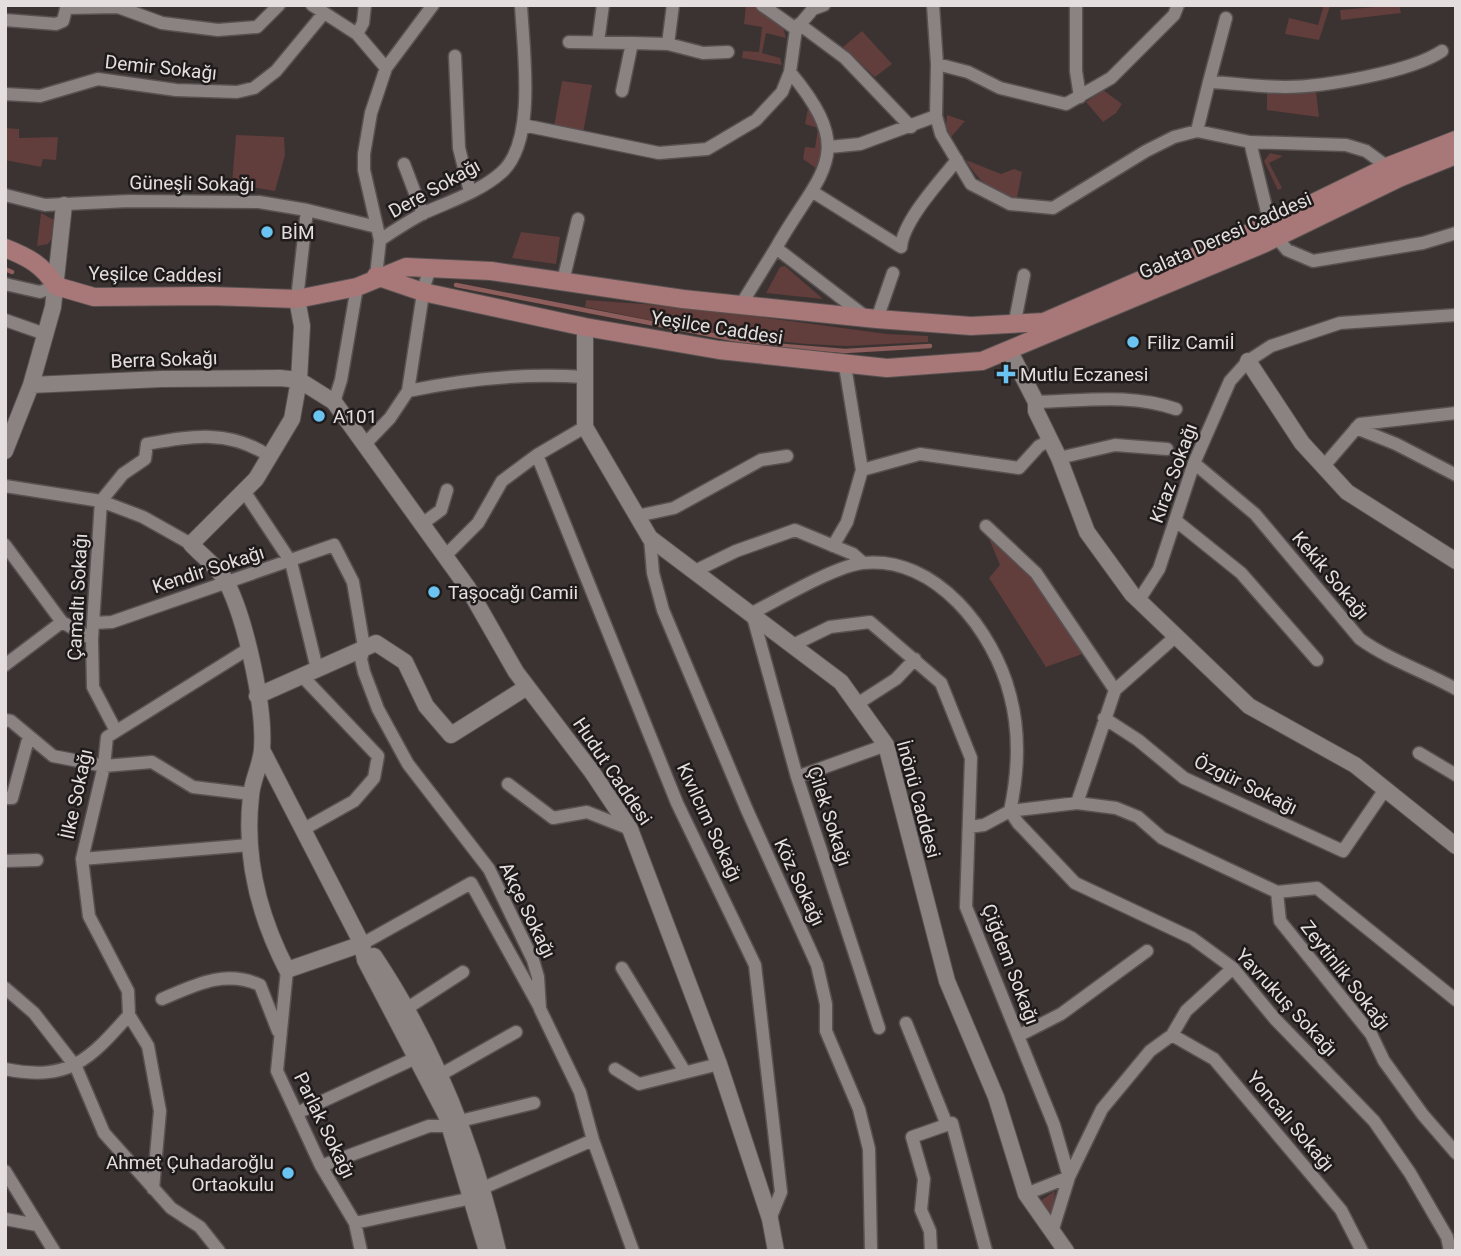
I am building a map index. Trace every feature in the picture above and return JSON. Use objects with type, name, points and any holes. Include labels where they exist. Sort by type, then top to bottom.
[{"type":"main road","name":"Galata Deresi Caddesi","points":[[1009,350],[1274,231],[1456,140]]},
{"type":"main road","name":"Galata Deresi Caddesi","points":[[1394,172],[1456,155]]},
{"type":"main road","name":"Galata Deresi Caddesi","points":[[1014,326],[1044,322],[1274,231]]},
{"type":"main road","points":[[5,248],[27,257],[46,270],[56,286]]},
{"type":"main road","name":"Yeşilce Caddesi","points":[[56,286],[94,297],[209,296],[298,299],[357,286],[376,276],[406,267],[430,268],[491,271],[683,299],[872,318],[971,326],[1014,326]]},
{"type":"main road","name":"Yeşilce Caddesi","points":[[376,276],[423,292],[585,327],[719,350],[845,366],[938,366],[982,361],[1009,350],[995,335],[971,326]]},
{"type":"street","points":[[5,20],[56,24],[63,21],[67,7],[118,7],[162,23],[218,30],[257,27],[279,5]]},
{"type":"street","points":[[312,5],[357,34],[386,68]]},
{"type":"street","points":[[357,34],[363,23],[365,5]]},
{"type":"street","points":[[376,276],[379,234],[364,170],[371,113],[386,68],[433,5]]},
{"type":"street","name":"Dere Sokağı","points":[[379,234],[470,192],[502,172],[513,159],[521,140],[523,125],[521,5]]},
{"type":"street","points":[[598,42],[603,5]]},
{"type":"street","points":[[668,44],[673,5]]},
{"type":"street","points":[[762,5],[845,58],[911,127]]},
{"type":"street","points":[[523,125],[659,153],[707,149],[756,120],[782,92],[790,72],[798,26],[813,9],[824,5]]},
{"type":"street","points":[[933,5],[937,64],[936,116],[941,134],[971,184],[991,197],[1026,207],[1053,208],[1146,151],[1174,137],[1197,131],[1250,142],[1346,145],[1366,151],[1394,172]]},
{"type":"street","points":[[1076,5],[1076,71],[1080,97]]},
{"type":"street","points":[[937,64],[968,72],[1000,88],[1066,104],[1111,78],[1174,15],[1178,5]]},
{"type":"street","name":"Demir Sokağı","points":[[5,94],[40,96],[98,79],[176,90],[237,92],[254,88],[276,71],[324,13]]},
{"type":"street","points":[[1197,131],[1226,18]]},
{"type":"street","points":[[569,41],[668,44],[703,53],[728,52]]},
{"type":"street","points":[[622,91],[632,43]]},
{"type":"street","points":[[1209,82],[1285,87],[1316,84],[1423,62],[1442,51]]},
{"type":"street","points":[[455,56],[459,148],[470,192]]},
{"type":"street","points":[[742,303],[813,192],[829,147],[814,101],[790,72]]},
{"type":"street","points":[[829,147],[860,144],[936,116]]},
{"type":"street","points":[[1250,142],[1274,231],[1287,250],[1313,261],[1423,243],[1456,233]]},
{"type":"street","points":[[813,192],[848,211],[901,247],[901,238],[921,206],[957,160]]},
{"type":"street","points":[[404,164],[423,214]]},
{"type":"street","name":"Güneşli Sokağı","points":[[5,195],[46,205],[209,200],[259,202],[307,210],[379,234]]},
{"type":"street","points":[[5,451],[11,420],[31,385],[45,334],[56,286],[64,205]]},
{"type":"street","points":[[191,544],[256,479],[292,419],[299,380],[302,326],[298,299],[307,210]]},
{"type":"street","points":[[563,281],[578,219]]},
{"type":"street","points":[[776,248],[872,318],[893,273]]},
{"type":"street","points":[[364,445],[390,418],[408,391],[423,292],[430,268]]},
{"type":"street","points":[[1014,326],[1024,275]]},
{"type":"street","points":[[5,284],[40,292],[56,286]]},
{"type":"street","points":[[334,402],[341,380],[357,286]]},
{"type":"street","points":[[1456,315],[1340,323],[1271,346],[1248,361],[1302,443],[1347,492],[1456,561]]},
{"type":"street","points":[[5,320],[45,334]]},
{"type":"street","name":"İnönü Caddesi","points":[[585,327],[585,426],[650,538],[841,682],[886,745],[947,981],[996,1097],[1026,1194],[1066,1251]]},
{"type":"street","points":[[1009,350],[1036,402],[1036,411],[1051,440],[1064,456]]},
{"type":"street","name":"Kiraz Sokağı","points":[[1141,597],[1159,569],[1194,463],[1230,381],[1248,361]]},
{"type":"street","points":[[833,546],[847,522],[862,470],[845,366]]},
{"type":"street","points":[[408,391],[461,380],[552,375],[584,377]]},
{"type":"street","name":"Berra Sokağı","points":[[31,385],[161,379],[299,380]]},
{"type":"street","name":"Hudut Caddesi","points":[[299,380],[334,402],[468,588],[527,687],[592,772],[630,829],[719,1064],[770,1219],[776,1251]]},
{"type":"street","points":[[1036,402],[1132,398],[1149,400],[1176,410]]},
{"type":"street","points":[[1036,402],[1045,407],[1064,456],[1087,532],[1175,637],[1249,706],[1355,765],[1456,844]]},
{"type":"street","points":[[1323,467],[1360,424],[1456,412]]},
{"type":"street","points":[[444,556],[478,523],[502,481],[537,455],[585,426]]},
{"type":"street","points":[[1356,428],[1456,475]]},
{"type":"street","points":[[101,501],[123,474],[145,459],[147,444],[202,435],[251,444],[269,456]]},
{"type":"street","points":[[862,470],[920,454],[1019,468],[1039,446],[1051,440]]},
{"type":"street","points":[[1064,456],[1115,445],[1167,449]]},
{"type":"street","name":"Kıvılcım Sokağı","points":[[537,455],[677,803],[755,965],[781,1192],[770,1219]]},
{"type":"street","points":[[637,516],[674,508],[761,460],[787,456]]},
{"type":"street","name":"Kekik Sokağı","points":[[1194,463],[1255,514],[1360,639],[1379,653],[1408,663],[1456,689]]},
{"type":"street","points":[[5,486],[101,501],[143,517],[191,544],[226,582],[248,649],[257,696],[262,750],[251,794],[249,845],[264,918],[287,970],[362,944],[471,883],[540,1009]]},
{"type":"street","points":[[422,524],[441,510],[447,490]]},
{"type":"street","points":[[244,491],[291,562],[309,672],[378,756],[374,778],[354,801],[304,829]]},
{"type":"street","name":"Çamaltı Sokağı","points":[[101,501],[92,639],[93,687],[116,732]]},
{"type":"street","points":[[1175,520],[1241,573],[1317,660]]},
{"type":"street","points":[[986,526],[1036,573],[1115,690]]},
{"type":"street","points":[[695,571],[736,551],[795,530],[853,554],[862,562]]},
{"type":"street","name":"Köz Sokağı","points":[[650,538],[653,573],[663,610],[747,810],[817,965],[826,1004],[826,1031],[859,1109],[869,1149],[871,1251]]},
{"type":"street","points":[[5,545],[61,622],[92,639]]},
{"type":"street","name":"Kendir Sokağı","points":[[93,623],[112,622],[334,545]]},
{"type":"street","name":"Akçe Sokağı","points":[[334,545],[353,582],[364,647],[361,659],[364,672],[408,764],[489,869],[533,960],[538,977],[540,1009],[580,1092],[593,1140],[633,1251]]},
{"type":"street","points":[[752,613],[862,562],[893,564],[924,575],[951,596],[972,619],[997,658],[1011,696],[1017,778],[1010,811]]},
{"type":"street","points":[[1141,597],[1255,699],[1359,761],[1456,844]]},
{"type":"street","name":"Çilek Sokağı","points":[[752,613],[797,777],[878,1028]]},
{"type":"street","name":"Çiğdem Sokağı","points":[[795,645],[830,628],[870,621],[941,683],[971,758],[966,907],[1054,1125],[1069,1177]]},
{"type":"street","points":[[5,665],[61,622]]},
{"type":"street","points":[[1077,803],[1115,690],[1175,637]]},
{"type":"street","points":[[257,696],[376,643],[405,663],[426,706],[451,734],[527,687]]},
{"type":"street","name":"İlke Sokağı","points":[[129,1015],[128,991],[89,916],[82,859],[104,766],[107,737],[248,649]]},
{"type":"street","points":[[857,704],[896,679],[915,659]]},
{"type":"street","name":"Özgür Sokağı","points":[[1104,718],[1138,740],[1184,778],[1343,851],[1386,788]]},
{"type":"street","points":[[5,720],[12,721],[53,756],[104,766],[152,762],[193,787],[251,794],[281,786]]},
{"type":"street","points":[[5,798],[12,798],[29,736]]},
{"type":"street","points":[[797,777],[886,745]]},
{"type":"street","points":[[262,750],[362,944],[365,960],[455,1123]]},
{"type":"street","points":[[1419,753],[1456,775]]},
{"type":"street","points":[[508,784],[553,818],[587,812],[630,829]]},
{"type":"street","points":[[969,827],[984,825],[1010,811],[1077,803],[1116,808],[1138,817],[1162,838],[1277,892],[1317,888],[1456,999]]},
{"type":"street","name":"Yavrukuş Sokağı","points":[[1010,811],[1018,824],[1075,883],[1192,938],[1233,968],[1275,1019],[1374,1121],[1410,1173],[1447,1237],[1450,1251]]},
{"type":"street","points":[[82,859],[249,845]]},
{"type":"street","points":[[5,862],[37,860]]},
{"type":"street","name":"Zeytinlik Sokağı","points":[[1277,892],[1280,921],[1371,1034],[1384,1060],[1423,1115],[1456,1153]]},
{"type":"street","points":[[362,944],[375,956],[440,1075],[498,1251]]},
{"type":"street","points":[[1018,1036],[1061,1014],[1147,951]]},
{"type":"street","points":[[622,968],[685,1072]]},
{"type":"street","points":[[1052,1232],[1069,1177],[1102,1109],[1150,1051],[1172,1035],[1186,1011],[1233,968]]},
{"type":"street","name":"Parlak Sokağı","points":[[287,970],[277,1071],[321,1166],[355,1223],[361,1251]]},
{"type":"street","points":[[406,1009],[463,972]]},
{"type":"street","points":[[162,999],[211,978],[243,977],[260,985],[280,1035]]},
{"type":"street","points":[[5,988],[34,1013],[76,1067],[104,1133],[171,1208],[200,1227],[219,1251]]},
{"type":"street","points":[[5,1069],[51,1073],[76,1067],[96,1052],[129,1015],[148,1046],[160,1111],[153,1189]]},
{"type":"street","points":[[906,1023],[949,1124],[986,1251]]},
{"type":"street","points":[[440,1075],[516,1032]]},
{"type":"street","name":"Yoncalı Sokağı","points":[[1172,1035],[1214,1059],[1340,1210],[1362,1251]]},
{"type":"street","points":[[297,1113],[418,1057]]},
{"type":"street","points":[[615,1069],[639,1084],[719,1064]]},
{"type":"street","points":[[321,1166],[429,1126],[455,1123],[534,1103]]},
{"type":"street","points":[[932,1251],[930,1231],[921,1210],[925,1179],[912,1137],[949,1124]]},
{"type":"street","points":[[355,1223],[478,1193],[593,1140]]},
{"type":"street","points":[[5,1171],[54,1251]]},
{"type":"street","points":[[1026,1194],[1069,1177]]},
{"type":"street","points":[[478,1193],[487,1251]]},
{"type":"street","points":[[5,1219],[37,1226]]},
{"type":"shaded area","points":[[746,5],[756,5],[782,23],[786,38],[766,33],[762,53],[780,58],[782,65],[742,58],[743,51],[759,52],[762,27],[744,24]]},
{"type":"shaded area","points":[[1324,5],[1330,6],[1319,40],[1285,34],[1289,18],[1318,25]]},
{"type":"shaded area","points":[[1399,5],[1401,13],[1341,20],[1340,10]]},
{"type":"shaded area","points":[[862,31],[892,64],[875,77],[843,47]]},
{"type":"shaded area","points":[[562,81],[592,85],[583,133],[554,127]]},
{"type":"shaded area","points":[[1103,90],[1122,104],[1116,113],[1103,122],[1086,102]]},
{"type":"shaded area","points":[[1316,92],[1319,117],[1267,110],[1267,93]]},
{"type":"shaded area","points":[[809,103],[826,147],[820,171],[803,159],[805,147],[815,148],[818,128],[805,124]]},
{"type":"shaded area","points":[[947,115],[965,121],[951,137],[946,127]]},
{"type":"shaded area","points":[[5,128],[19,129],[19,138],[58,137],[56,160],[43,159],[41,167],[5,160]]},
{"type":"shaded area","points":[[236,135],[284,137],[285,155],[275,191],[232,184]]},
{"type":"shaded area","points":[[1270,153],[1283,156],[1269,163],[1282,188],[1278,190],[1264,161]]},
{"type":"shaded area","points":[[966,160],[1001,174],[1014,169],[1022,172],[1017,198],[1001,194],[987,185]]},
{"type":"shaded area","points":[[41,213],[54,220],[56,233],[48,244],[37,246]]},
{"type":"shaded area","points":[[521,232],[560,237],[556,264],[512,258]]},
{"type":"shaded area","points":[[785,266],[823,299],[766,293],[780,267]]},
{"type":"shaded area","points":[[586,300],[686,307],[887,334],[928,336],[928,342],[847,346],[722,335],[585,307]]},
{"type":"shaded area","points":[[992,535],[1034,577],[1085,653],[1046,667],[989,578],[1000,565],[988,536]]},
{"type":"shaded area","points":[[1055,1191],[1053,1211],[1048,1215],[1039,1202]]},
{"type":"waterway","points":[[5,269],[12,272]]},
{"type":"waterway","points":[[456,285],[758,344],[845,351],[930,346]]},
{"type":"place","name":"BİM","points":[[267,232]]},
{"type":"place","name":"Filiz Camiİ","points":[[1133,342]]},
{"type":"place","name":"Mutlu Eczanesi","points":[[1006,374]]},
{"type":"place","name":"A101","points":[[319,416]]},
{"type":"place","name":"Taşocağı Camii","points":[[434,592]]},
{"type":"place","name":"Ahmet Çuhadaroğlu Ortaokulu","points":[[288,1173]]}]
